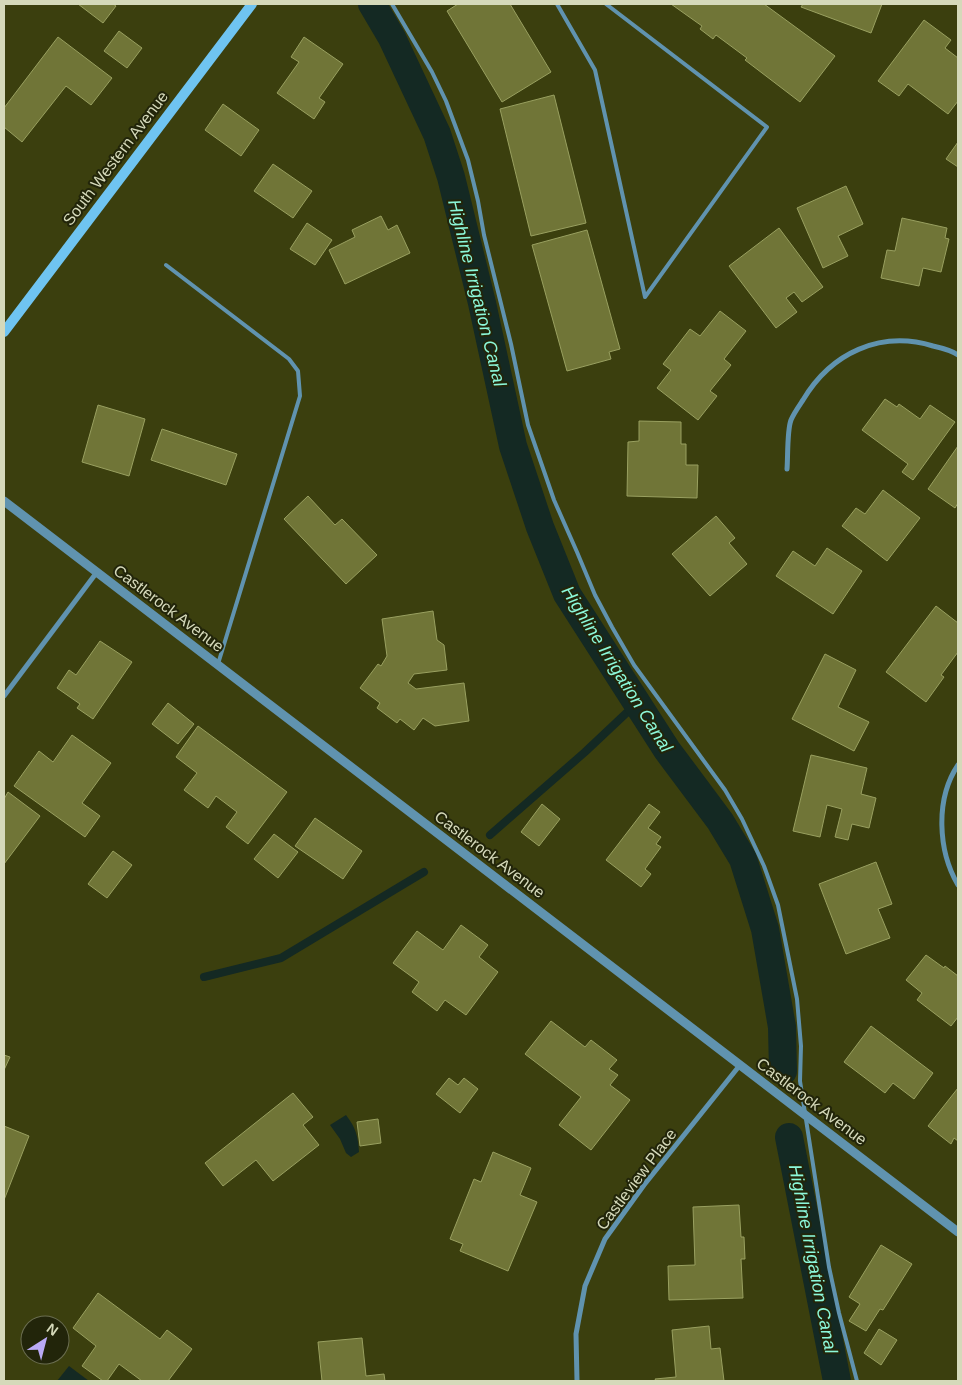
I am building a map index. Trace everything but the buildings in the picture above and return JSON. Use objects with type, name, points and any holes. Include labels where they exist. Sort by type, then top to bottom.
[{"type":"main road","name":"South Western Avenue","points":[[4,332],[252,4]]},
{"type":"street","points":[[787,470],[790,421],[814,384],[837,361],[858,349],[889,340],[921,342],[953,352],[958,356]]},
{"type":"street","name":"Castlerock Avenue","points":[[4,501],[958,1232]]},
{"type":"street","points":[[4,696],[97,572]]},
{"type":"street","points":[[958,765],[946,790],[942,810],[942,832],[945,852],[951,874],[958,885]]},
{"type":"street","name":"Castleview Place","points":[[577,1381],[576,1334],[585,1286],[605,1239],[644,1185],[740,1065]]},
{"type":"lane","points":[[392,4],[432,72],[446,101],[468,160],[528,424],[554,500],[578,552],[595,596],[634,665],[725,790],[742,819],[764,866],[778,905],[795,990],[801,1046],[800,1081],[807,1116],[829,1267],[857,1381]]},
{"type":"lane","points":[[557,4],[595,70],[645,297],[767,127],[606,4]]},
{"type":"lane","points":[[166,265],[289,359],[298,371],[300,396],[218,665]]},
{"type":"water","points":[[346,1115],[354,1128],[359,1146],[359,1152],[351,1157],[346,1153],[340,1139],[330,1125]]},
{"type":"water","points":[[69,1366],[89,1381],[57,1381]]},
{"type":"waterway","name":"Highline Irrigation Canal","points":[[372,4],[392,38],[437,134],[451,177],[482,303],[513,446],[540,527],[567,594],[667,750],[720,821],[743,859],[765,929],[782,1027],[783,1071]]},
{"type":"waterway","points":[[490,835],[585,752],[637,703]]},
{"type":"waterway","points":[[204,977],[281,958],[424,872]]},
{"type":"waterway","name":"Highline Irrigation Canal","points":[[789,1137],[837,1381]]}]
